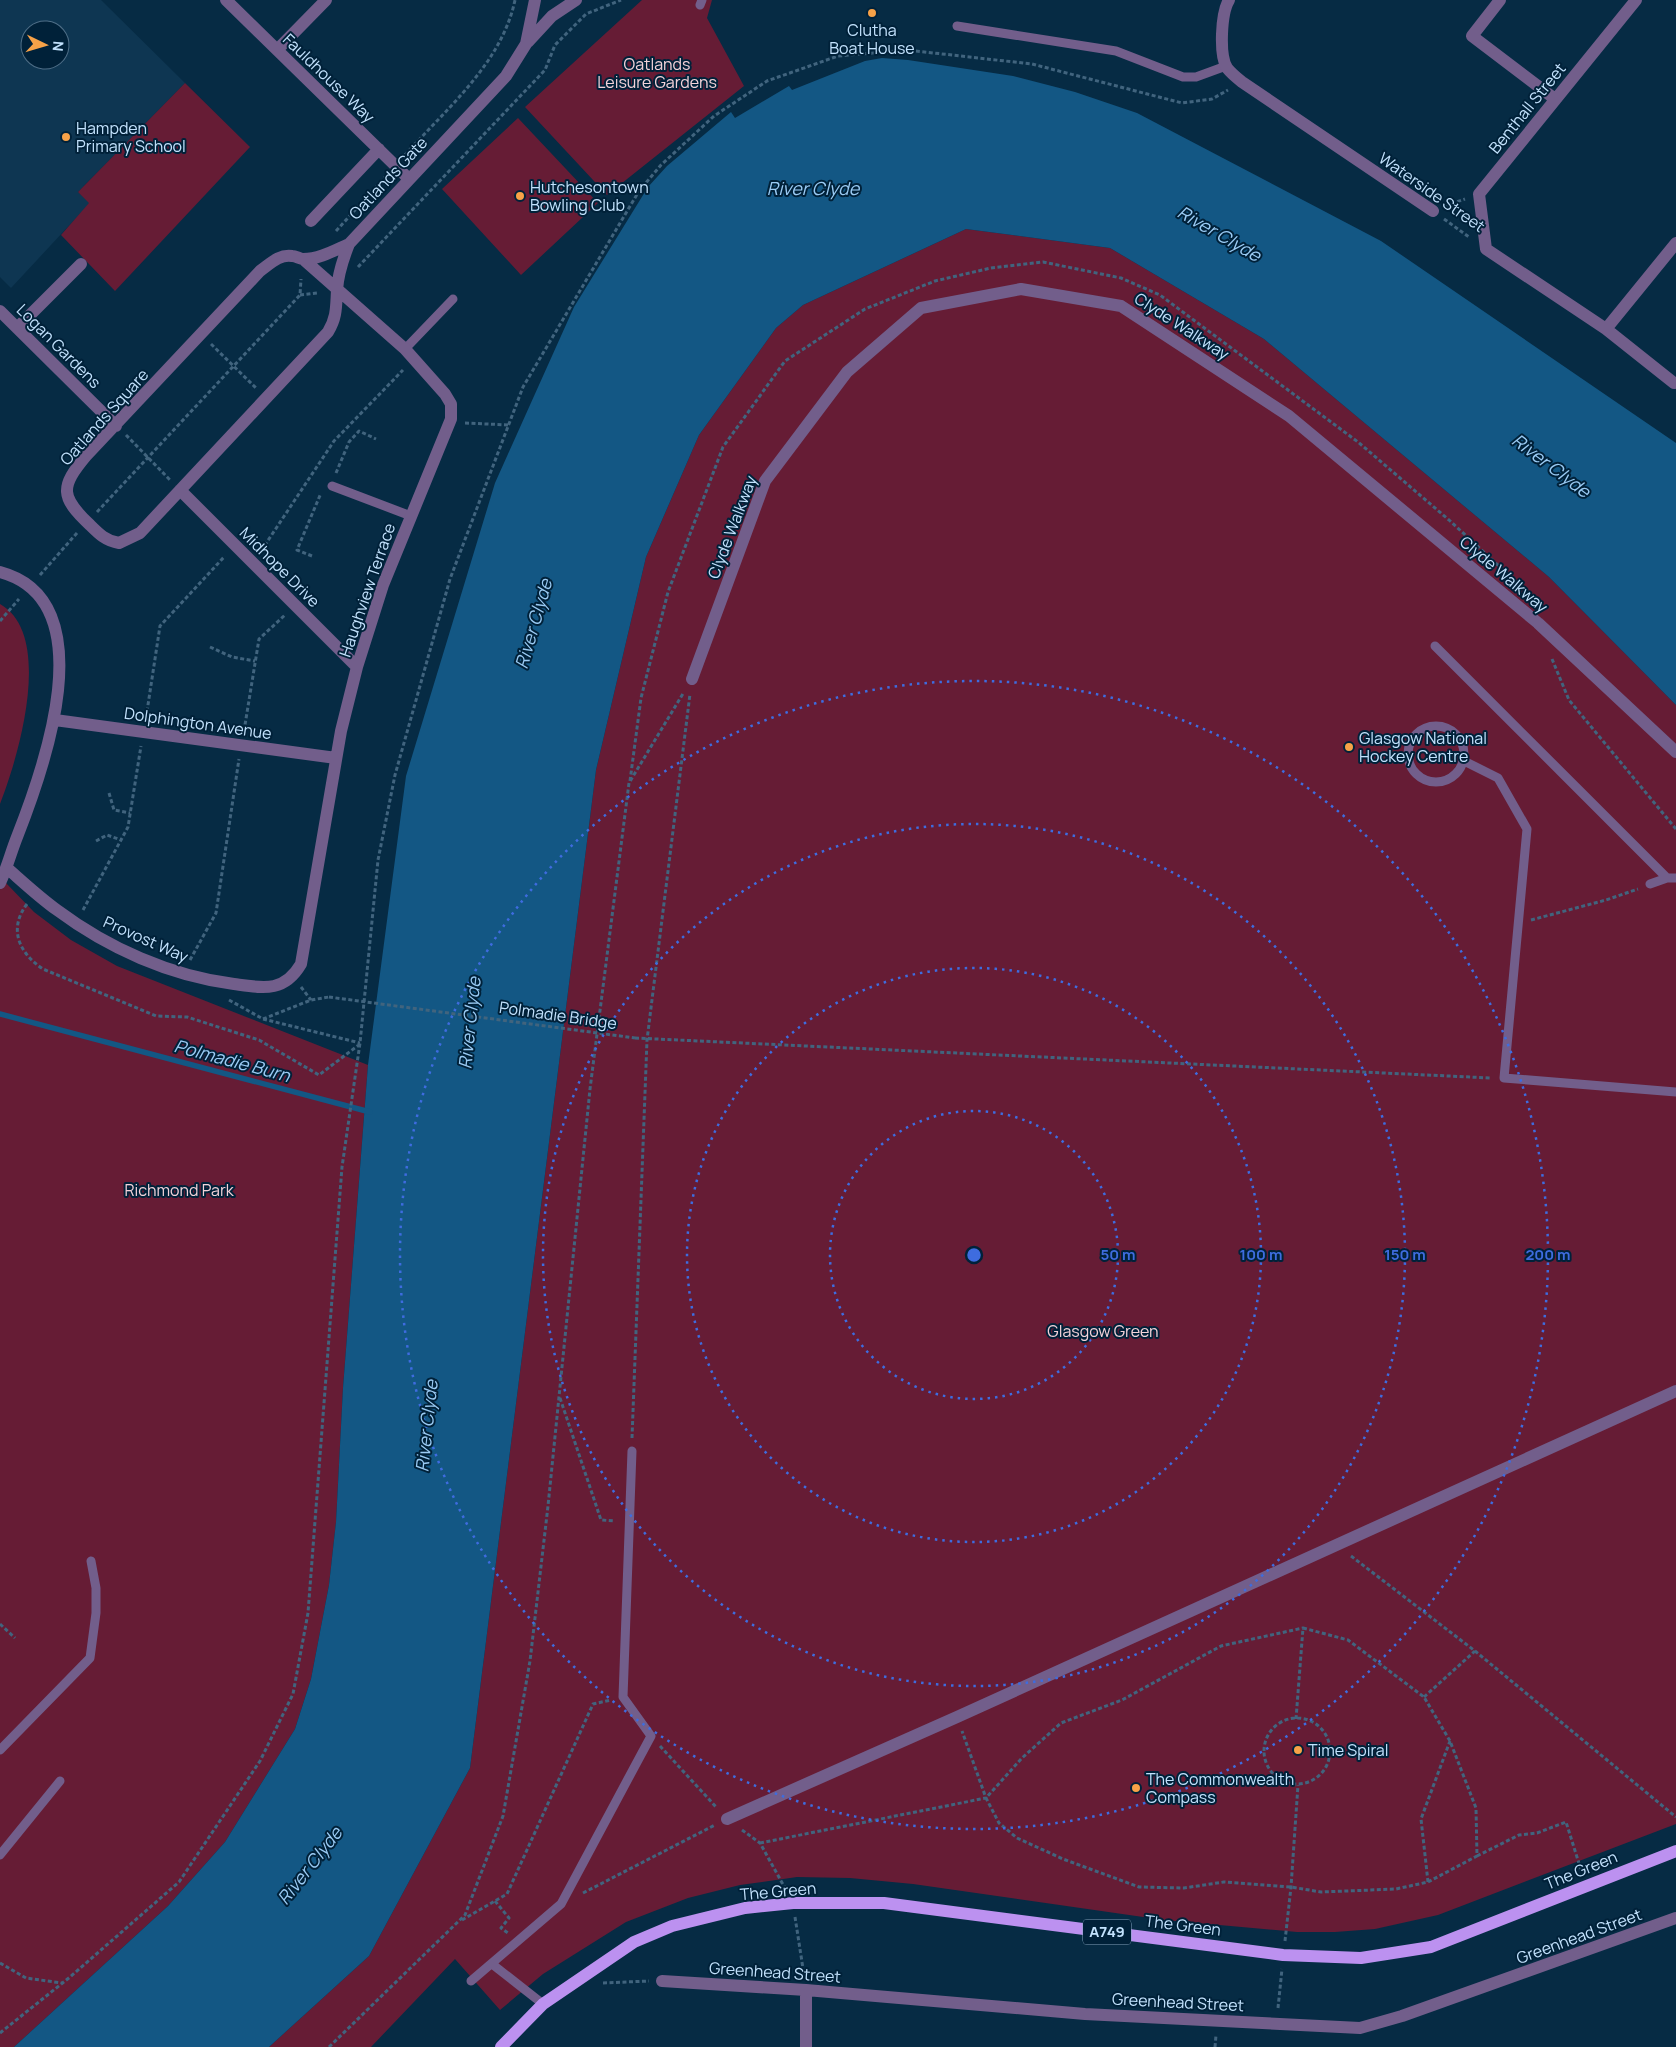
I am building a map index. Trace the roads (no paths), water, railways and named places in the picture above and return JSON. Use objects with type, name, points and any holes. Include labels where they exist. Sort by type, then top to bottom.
[{"type":"main road","name":"The Green","points":[[543,2004],[634,1942],[672,1926],[745,1908],[793,1903],[884,1903],[1283,1955],[1361,1958],[1431,1947],[1512,1917],[1585,1885],[1676,1851]]},
{"type":"main road","name":"A749","points":[[501,2047],[543,2004]]},
{"type":"street","name":"Fauldhouse Way","points":[[226,0],[409,179]]},
{"type":"street","points":[[277,50],[326,0]]},
{"type":"street","points":[[526,44],[535,0]]},
{"type":"street","points":[[526,44],[552,16],[576,0]]},
{"type":"street","points":[[1226,66],[1222,35],[1229,0]]},
{"type":"street","points":[[1500,0],[1472,36],[1555,99]]},
{"type":"street","name":"Benthall Street","points":[[1486,249],[1479,194],[1636,0]]},
{"type":"street","name":"Oatlands Gate","points":[[349,244],[506,76],[526,44]]},
{"type":"street","name":"Waterside Street","points":[[1226,66],[1242,82],[1433,211]]},
{"type":"street","points":[[311,221],[379,149]]},
{"type":"street","points":[[1606,328],[1676,243]]},
{"type":"street","name":"Oatlands Square","points":[[349,244],[339,276],[337,314],[328,332],[140,533],[120,543],[111,542],[102,537],[70,504],[67,494],[68,483],[73,472],[260,271],[273,260],[282,256],[303,259],[325,255],[349,244]]},
{"type":"street","name":"Waterside Street","points":[[1486,249],[1606,328],[1674,383]]},
{"type":"street","points":[[303,259],[337,291]]},
{"type":"street","points":[[17,328],[81,264]]},
{"type":"street","name":"Clyde Walkway","points":[[692,679],[765,481],[847,372],[921,308],[1021,289],[1121,306],[1289,416],[1538,623],[1676,752]]},
{"type":"street","name":"Haughview Terrace","points":[[304,952],[336,758],[357,667],[383,584],[450,422],[451,404],[446,394],[405,349],[337,291]]},
{"type":"street","name":"Logan Gardens","points":[[0,311],[116,426]]},
{"type":"street","name":"Midhope Drive","points":[[180,490],[357,667]]},
{"type":"street","points":[[0,572],[29,587],[50,614],[57,638],[58,690],[54,720],[40,777],[0,883]]},
{"type":"street","name":"Dolphington Avenue","points":[[54,720],[144,730],[241,746],[336,758]]},
{"type":"street","name":"Provost Way","points":[[7,868],[36,893],[77,923],[136,956],[182,974],[224,983],[264,988],[276,986],[294,976],[304,952]]},
{"type":"street","points":[[726,1819],[957,1717],[1676,1390]]},
{"type":"street","name":"Greenhead Street","points":[[662,1981],[806,1990],[1085,2014],[1360,2028],[1402,2016],[1676,1918]]},
{"type":"street","points":[[806,1990],[806,2047]]},
{"type":"lane","points":[[958,26],[1116,51],[1183,77],[1196,77],[1226,66]]},
{"type":"lane","points":[[405,349],[453,299]]},
{"type":"lane","points":[[332,486],[411,516]]},
{"type":"lane","points":[[1435,646],[1671,878],[1650,884]]},
{"type":"lane","points":[[1439,725],[1449,728],[1462,742],[1465,751],[1464,761],[1454,776],[1437,783],[1428,782],[1420,778],[1409,763],[1409,744],[1421,730],[1439,725]]},
{"type":"lane","points":[[1464,761],[1498,778],[1527,829],[1504,1078],[1676,1092]]},
{"type":"lane","points":[[471,1981],[561,1904],[651,1736],[622,1697],[632,1452]]},
{"type":"lane","points":[[0,1750],[90,1658],[96,1604],[96,1588],[91,1561]]},
{"type":"lane","points":[[0,1854],[60,1781]]},
{"type":"lane","points":[[492,1964],[543,2004]]},
{"type":"water","name":"River Clyde","points":[[882,58],[908,60],[1013,76],[1075,92],[1137,113],[1381,241],[1676,443],[1676,705],[1549,577],[1264,339],[1110,248],[966,229],[803,305],[776,328],[699,435],[646,557],[596,770],[470,1768],[369,1956],[269,2047],[14,2047],[168,1906],[225,1842],[295,1729],[311,1679],[329,1585],[336,1522],[343,1388],[368,1065],[406,776],[495,483],[574,307],[648,187],[667,166],[731,112],[735,118],[789,86],[792,90],[865,61]]},
{"type":"waterway","name":"Polmadie Burn","points":[[0,1014],[370,1112]]},
{"type":"place","name":"Clutha Boat House","points":[[872,13]]},
{"type":"place","name":"Hampden Primary School","points":[[66,137]]},
{"type":"place","name":"Hutchesontown Bowling Club","points":[[520,196]]},
{"type":"place","name":"Glasgow National Hockey Centre","points":[[1349,747]]},
{"type":"place","name":"Time Spiral","points":[[1298,1750]]},
{"type":"place","name":"The Commonwealth Compass","points":[[1136,1788]]},
{"type":"park label","name":"Oatlands Leisure Gardens","points":[[657,73]]},
{"type":"park label","name":"Richmond Park","points":[[179,1190]]},
{"type":"park label","name":"Glasgow Green","points":[[1103,1331]]}]
